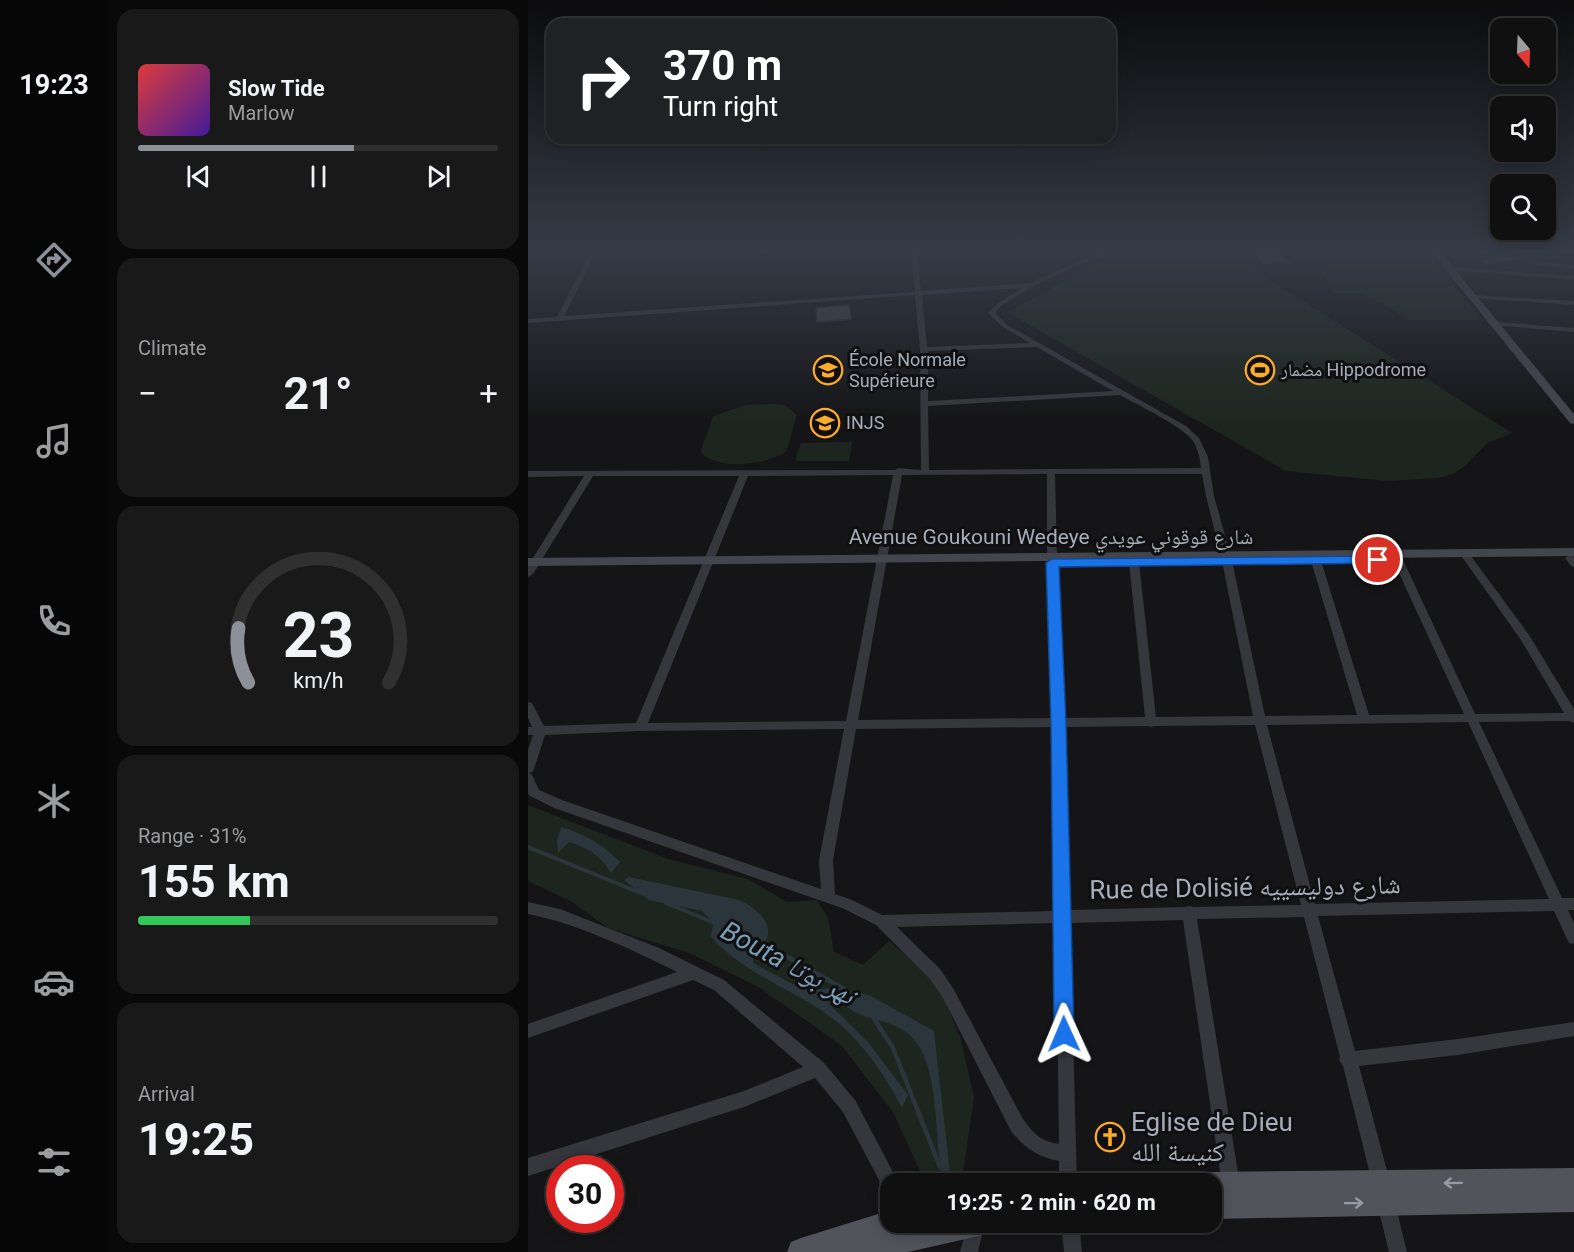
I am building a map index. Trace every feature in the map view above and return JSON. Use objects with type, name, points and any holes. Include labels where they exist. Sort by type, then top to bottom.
[{"type":"main road","points":[[1384,1193],[1574,1182]]},
{"type":"main road","points":[[1222,1193],[1384,1193],[1574,1198]]},
{"type":"main road","points":[[801,1252],[880,1227]]},
{"type":"main road","points":[[859,1252],[884,1233]]},
{"type":"street","points":[[559,319],[565,307]]},
{"type":"street","points":[[528,328],[531,321],[726,307]]},
{"type":"street","points":[[921,307],[924,349],[925,471]]},
{"type":"street","points":[[996,307],[991,313],[1005,326],[1183,428],[1201,449],[1227,559],[1260,720],[1398,1252]]},
{"type":"street","points":[[1481,307],[1574,421]]},
{"type":"street","points":[[1495,324],[1574,330]]},
{"type":"street","points":[[924,349],[1040,345]]},
{"type":"street","points":[[924,404],[1120,393]]},
{"type":"street","points":[[828,896],[826,860],[898,471]]},
{"type":"street","points":[[1051,471],[1052,560],[1059,723],[1067,1173]]},
{"type":"street","points":[[528,474],[1206,471]]},
{"type":"street","points":[[640,727],[745,472]]},
{"type":"street","points":[[530,566],[590,474]]},
{"type":"street","points":[[1467,557],[1525,638],[1574,718]]},
{"type":"street","name":"Avenue Goukouni Wedeye شارع قوقوني عويدي","points":[[1052,560],[1316,561],[1467,557]]},
{"type":"street","name":"Avenue Goukouni Wedeye شارع قوقوني عويدي","points":[[530,566],[1052,560],[1573,558]]},
{"type":"street","points":[[1398,560],[1574,938]]},
{"type":"street","points":[[1316,561],[1364,719]]},
{"type":"street","points":[[1134,562],[1151,723]]},
{"type":"street","points":[[528,706],[534,731],[528,770]]},
{"type":"street","points":[[534,731],[640,727],[1574,718]]},
{"type":"street","points":[[528,778],[534,793],[558,804],[828,896],[881,921],[935,974],[948,993],[1017,1125],[1030,1143],[1046,1151],[1066,1153]]},
{"type":"street","name":"Rue de Dolisié شارع دوليسييه","points":[[881,921],[1574,903]]},
{"type":"street","points":[[528,908],[555,913],[654,953],[719,985],[818,1069],[849,1106],[884,1173]]},
{"type":"street","points":[[1189,912],[1216,1173]]},
{"type":"street","points":[[528,1031],[693,973]]},
{"type":"street","points":[[1347,1060],[1458,1047],[1574,1029]]},
{"type":"street","points":[[528,1167],[744,1099],[818,1069]]},
{"type":"street","points":[[1071,1233],[1073,1252]]},
{"type":"shaded area","name":"مضمار Hippodrome","points":[[1015,307],[1313,307],[1512,433],[1487,443],[1466,465],[1453,474],[1439,478],[1387,481],[1286,471],[1007,312]]},
{"type":"shaded area","points":[[1388,307],[1472,307],[1482,320],[1410,320]]},
{"type":"shaded area","points":[[746,405],[785,405],[797,415],[786,452],[767,460],[744,464],[722,463],[703,455],[701,450],[713,416]]},
{"type":"shaded area","points":[[852,442],[849,461],[795,461],[801,443]]},
{"type":"shaded area","points":[[528,805],[668,859],[748,879],[787,902],[817,900],[828,918],[834,952],[863,965],[889,941],[930,976],[941,990],[961,1040],[974,1097],[963,1173],[921,1173],[893,1112],[842,1046],[759,987],[689,953],[608,928],[572,902],[528,881]]},
{"type":"shaded area","points":[[561,827],[593,841],[620,862],[611,873],[594,853],[569,842],[558,853],[557,840]]},
{"type":"shaded area","points":[[629,877],[739,900],[756,910],[768,931],[767,939],[754,954],[753,963],[798,987],[811,990],[835,988],[869,995],[934,1031],[950,1173],[942,1173],[932,1084],[920,1048],[910,1035],[892,1024],[856,1013],[840,1001],[829,1004],[868,1042],[908,1095],[902,1108],[874,1062],[846,1030],[821,1010],[755,972],[725,950],[711,937],[713,922],[702,911],[649,900],[624,880]]},
{"type":"building","points":[[849,307],[851,319],[817,322],[816,308]]},
{"type":"waterway","name":"Bouta نهر بوتا","points":[[528,847],[643,894]]},
{"type":"waterway","name":"Bouta نهر بوتا","points":[[666,903],[715,923]]},
{"type":"waterway","name":"Bouta نهر بوتا","points":[[763,943],[780,953]]},
{"type":"waterway","name":"Bouta نهر بوتا","points":[[777,951],[851,993]]},
{"type":"waterway","name":"Bouta نهر بوتا","points":[[873,1017],[893,1048],[940,1167]]},
{"type":"place","name":"École Normale Supérieure","points":[[828,370]]},
{"type":"place","name":"مضمار Hippodrome","points":[[1260,370]]},
{"type":"place","name":"INJS","points":[[825,423]]},
{"type":"place","name":"Eglise de Dieu كنيسة الله","points":[[1110,1137]]},
{"type":"route","points":[[1064,1034],[1059,723],[1052,563],[1378,560]]}]
